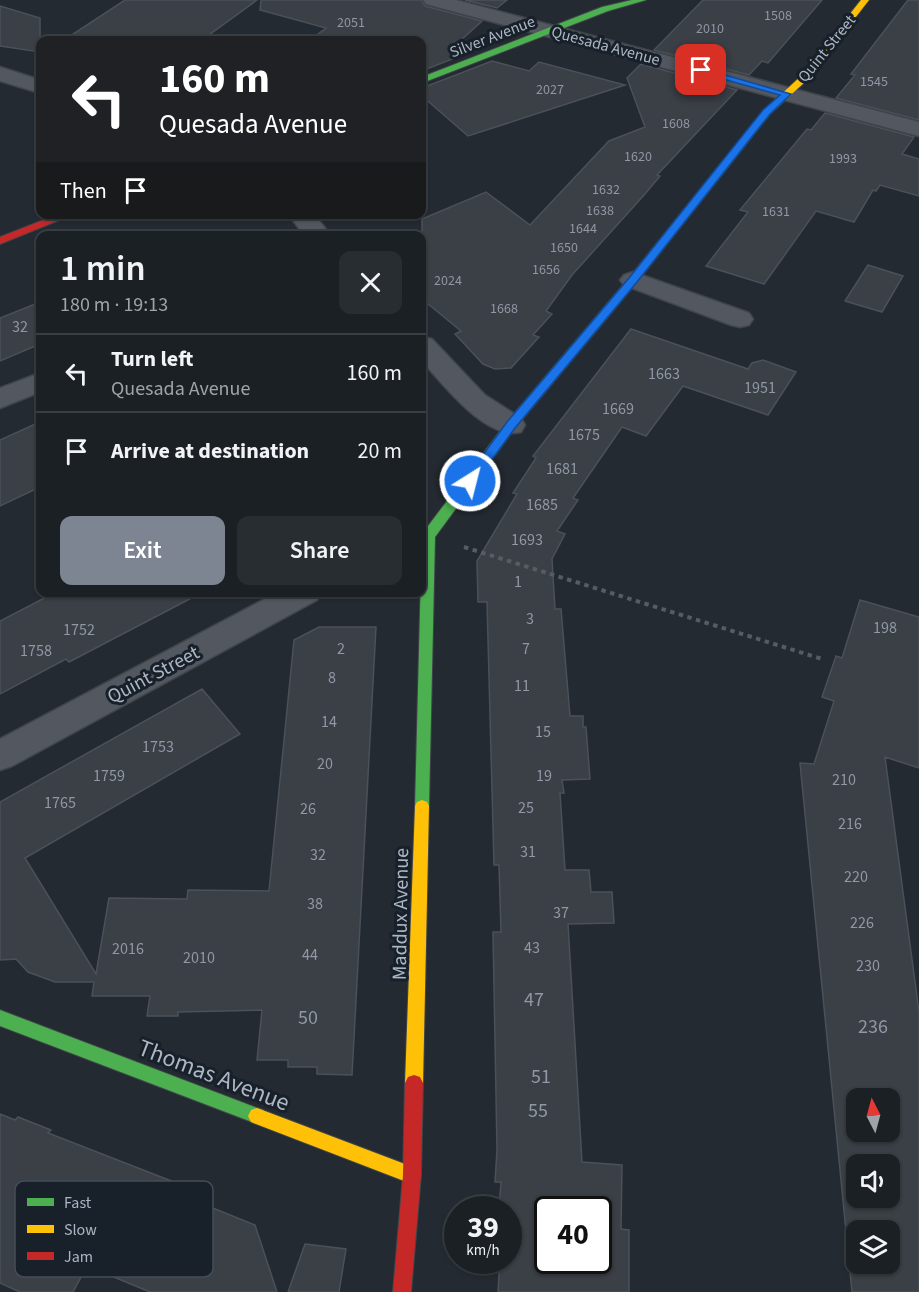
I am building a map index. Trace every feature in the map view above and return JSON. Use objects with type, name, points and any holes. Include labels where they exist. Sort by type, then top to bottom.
[{"type":"street","name":"Quesada Avenue","points":[[432,0],[919,129]]},
{"type":"street","name":"Silver Avenue","points":[[426,78],[605,9],[642,0]]},
{"type":"street","name":"Quint Street","points":[[426,537],[511,425],[633,280],[766,112],[803,79],[865,0]]},
{"type":"street","points":[[0,74],[36,86]]},
{"type":"street","points":[[0,241],[56,219]]},
{"type":"street","points":[[304,219],[315,231]]},
{"type":"street","points":[[633,280],[740,319]]},
{"type":"street","points":[[426,349],[475,402],[511,425]]},
{"type":"street","points":[[0,399],[36,384]]},
{"type":"street","name":"Quint Street","points":[[0,756],[297,597]]},
{"type":"street","name":"Maddux Avenue","points":[[402,1292],[412,1175],[424,597]]},
{"type":"street","name":"Thomas Avenue","points":[[0,1018],[412,1175]]},
{"type":"path","points":[[426,538],[822,659]]},
{"type":"building","points":[[125,0],[257,0],[208,36],[70,36]]},
{"type":"building","points":[[261,0],[421,0],[425,6],[482,21],[450,50],[465,54],[426,69],[426,36],[315,36],[326,28],[260,10]]},
{"type":"building","points":[[465,0],[507,0],[497,8]]},
{"type":"building","points":[[703,0],[822,0],[768,63],[762,61],[749,75],[654,50]]},
{"type":"building","points":[[908,0],[919,0],[919,120],[836,98],[855,75],[851,74]]},
{"type":"building","points":[[0,6],[40,18],[40,36],[36,36],[36,51],[0,46]]},
{"type":"building","points":[[492,61],[529,71],[539,62],[625,85],[468,136],[426,99],[426,86]]},
{"type":"building","points":[[641,64],[737,90],[657,175],[660,176],[572,275],[546,311],[552,314],[533,335],[539,337],[511,368],[495,369],[483,364],[455,334],[461,331],[426,302],[426,231],[422,231],[422,219],[486,192],[530,225],[609,141],[645,127],[627,78]]},
{"type":"building","points":[[825,113],[914,137],[902,154],[919,159],[919,196],[880,185],[876,191],[873,190],[854,222],[816,211],[764,284],[706,266],[748,212],[740,210],[807,129],[811,130]]},
{"type":"building","points":[[868,265],[903,276],[882,312],[845,301]]},
{"type":"building","points":[[36,304],[36,346],[0,361],[0,318]]},
{"type":"building","points":[[631,329],[748,369],[752,363],[763,360],[796,372],[768,415],[683,386],[646,436],[622,427],[573,498],[578,500],[557,531],[565,534],[552,559],[555,609],[561,609],[570,716],[583,716],[590,779],[562,780],[564,793],[560,793],[565,870],[589,870],[591,892],[612,892],[614,923],[568,924],[582,1162],[622,1165],[621,1229],[629,1230],[629,1292],[498,1292],[499,1274],[522,1274],[522,1196],[500,1196],[501,1182],[495,1182],[497,1150],[493,932],[501,932],[499,865],[494,865],[487,602],[478,602],[477,561],[517,494],[513,493],[536,458],[533,456]]},
{"type":"building","points":[[36,424],[36,489],[0,506],[0,440]]},
{"type":"building","points":[[46,597],[193,597],[69,662],[66,659],[0,694],[0,621]]},
{"type":"building","points":[[860,600],[919,617],[919,768],[885,757],[919,1012],[919,1292],[852,1292],[850,1274],[900,1274],[900,1220],[846,1220],[846,1231],[800,763],[814,764],[834,701],[822,697],[836,656],[842,658]]},
{"type":"building","points":[[319,627],[376,627],[352,1075],[317,1074],[317,1067],[288,1067],[288,1060],[257,1060],[262,1010],[178,1012],[178,1016],[147,1016],[150,996],[92,996],[94,982],[55,982],[28,972],[16,959],[0,960],[0,802],[202,689],[240,734],[25,858],[96,974],[109,898],[187,899],[188,890],[269,891],[294,640]]},
{"type":"building","points":[[0,1114],[15,1120],[18,1117],[51,1130],[48,1133],[171,1181],[15,1181],[15,1277],[81,1277],[73,1292],[20,1292],[0,1283]]},
{"type":"building","points":[[213,1208],[255,1225],[277,1292],[150,1292],[114,1277],[213,1277]]},
{"type":"building","points":[[305,1244],[346,1249],[339,1292],[288,1292]]},
{"type":"traffic: fast","points":[[426,78],[605,9],[642,0]]},
{"type":"traffic: fast","points":[[426,537],[511,425],[633,280],[746,138]]},
{"type":"traffic: fast","points":[[422,806],[429,536]]},
{"type":"traffic: fast","points":[[0,1018],[257,1116]]},
{"type":"traffic: slow","points":[[746,138],[767,112],[803,79],[865,0]]},
{"type":"traffic: slow","points":[[414,1083],[422,806]]},
{"type":"traffic: slow","points":[[257,1116],[412,1175]]},
{"type":"traffic: jam","points":[[0,241],[56,219]]},
{"type":"traffic: jam","points":[[402,1292],[412,1175],[414,1083]]},
{"type":"route","points":[[470,481],[511,425],[633,280],[766,112],[786,94],[701,70]]}]
